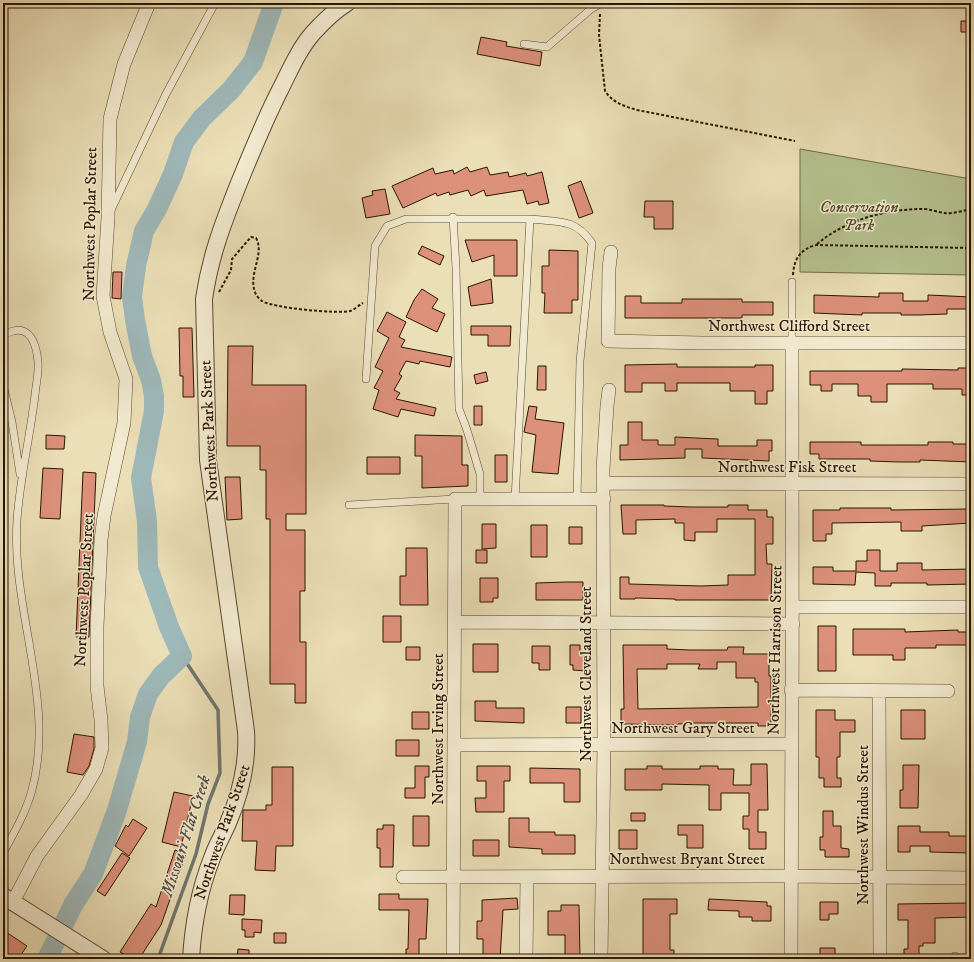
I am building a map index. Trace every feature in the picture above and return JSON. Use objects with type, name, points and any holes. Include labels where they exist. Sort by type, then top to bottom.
[{"type":"street","name":"Northwest Poplar Street","points":[[8,899],[81,795],[96,769],[102,748],[101,720],[97,686],[97,626],[101,540],[104,516],[124,423],[126,379],[110,332],[103,296],[108,218],[110,119],[124,64],[149,3]]},
{"type":"street","name":"Northwest Park Street","points":[[190,959],[192,936],[198,903],[212,858],[229,821],[243,780],[247,751],[246,731],[208,460],[204,299],[207,278],[220,232],[262,125],[279,91],[296,59],[312,34],[335,11],[347,3]]},
{"type":"street","name":"Northwest Clifford Street","points":[[611,252],[609,268],[608,341],[702,343],[971,343]]},
{"type":"street","name":"Northwest Harrison Street","points":[[791,959],[791,690],[793,624],[792,342]]},
{"type":"street","name":"Northwest Cleveland Street","points":[[601,959],[604,746],[603,469],[607,406],[610,390]]},
{"type":"street","name":"Northwest Fisk Street","points":[[604,483],[971,484]]},
{"type":"street","points":[[455,499],[604,499]]},
{"type":"street","name":"Northwest Irving Street","points":[[453,959],[455,499]]},
{"type":"street","points":[[793,607],[971,607]]},
{"type":"street","points":[[455,622],[793,624]]},
{"type":"street","points":[[791,690],[948,691]]},
{"type":"street","name":"Northwest Windus Street","points":[[879,691],[881,877],[880,959]]},
{"type":"street","name":"Northwest Gary Street","points":[[455,745],[604,746],[791,744]]},
{"type":"street","name":"Northwest Bryant Street","points":[[403,877],[791,876],[971,878]]},
{"type":"street","points":[[526,959],[527,877]]},
{"type":"street","points":[[8,899],[103,959]]},
{"type":"lane","points":[[108,218],[166,94],[215,3]]},
{"type":"lane","points":[[524,44],[547,46],[590,8],[601,6]]},
{"type":"lane","points":[[453,217],[456,267],[459,409],[480,474],[480,499]]},
{"type":"lane","points":[[366,379],[375,246],[387,226],[406,219],[453,217],[530,219],[574,224],[585,232],[592,243],[580,361],[577,499]]},
{"type":"lane","points":[[515,499],[530,219]]},
{"type":"lane","points":[[792,282],[792,342]]},
{"type":"lane","points":[[3,336],[15,331],[23,331],[31,338],[33,342],[38,362],[33,410],[21,479],[17,522],[17,569],[35,688],[38,726],[38,756],[32,790],[16,829],[3,853]]},
{"type":"lane","points":[[3,385],[12,422],[21,479]]},
{"type":"lane","points":[[349,505],[455,499]]},
{"type":"path","points":[[601,6],[599,35],[601,60],[605,91],[610,99],[620,105],[637,110],[795,141]]},
{"type":"path","points":[[816,245],[837,230],[857,220],[906,210],[924,209],[945,214],[971,209]]},
{"type":"path","points":[[217,298],[231,270],[232,259],[251,237],[256,238],[259,243],[259,252],[254,276],[254,292],[262,301],[281,307],[351,311],[371,295]]},
{"type":"path","points":[[792,282],[793,267],[798,256],[805,248],[816,245],[971,248]]},
{"type":"green space","name":"Conservation Park","points":[[800,149],[971,179],[971,275],[800,272]]},
{"type":"building","points":[[961,21],[971,21],[971,32],[961,32]]},
{"type":"building","points":[[481,37],[507,42],[506,46],[542,52],[540,66],[477,54]]},
{"type":"building","points":[[467,167],[470,172],[487,167],[490,175],[508,172],[509,177],[526,173],[527,176],[542,172],[549,203],[539,205],[538,201],[527,204],[523,190],[486,196],[484,190],[471,196],[468,190],[450,195],[449,192],[437,196],[436,193],[403,208],[392,186],[433,168],[435,174],[453,170],[454,174]]},
{"type":"building","points":[[581,181],[593,213],[579,218],[568,186]]},
{"type":"building","points":[[385,189],[390,214],[366,218],[362,198],[373,195],[372,191]]},
{"type":"building","points":[[645,201],[673,201],[673,229],[654,229],[654,217],[644,217]]},
{"type":"building","points":[[465,240],[517,240],[517,276],[494,276],[494,255],[472,262]]},
{"type":"building","points":[[422,246],[444,256],[440,265],[418,254]]},
{"type":"building","points":[[549,250],[578,251],[578,300],[572,300],[572,313],[544,313],[545,293],[542,293],[542,266],[549,266]]},
{"type":"building","points":[[113,272],[122,272],[121,299],[112,298]]},
{"type":"building","points":[[491,279],[493,303],[471,306],[468,287]]},
{"type":"building","points":[[422,289],[438,299],[432,308],[445,314],[437,332],[406,317],[414,300]]},
{"type":"building","points":[[879,293],[903,293],[903,301],[928,301],[928,295],[971,297],[971,309],[947,309],[947,314],[919,315],[901,315],[901,313],[862,313],[862,315],[814,313],[814,295],[879,297]]},
{"type":"building","points":[[625,296],[641,296],[641,303],[682,303],[682,299],[742,299],[742,302],[773,302],[773,315],[742,315],[742,318],[625,318]]},
{"type":"building","points":[[387,312],[406,322],[399,337],[405,340],[401,347],[452,357],[450,367],[420,361],[419,364],[406,361],[399,374],[402,376],[394,390],[400,393],[396,399],[436,408],[434,416],[401,409],[398,417],[373,409],[379,390],[374,388],[383,371],[375,367],[389,338],[377,331]]},
{"type":"building","points":[[471,326],[511,326],[510,346],[488,346],[488,335],[471,335]]},
{"type":"building","points":[[179,328],[192,328],[194,397],[183,397],[183,376],[180,376]]},
{"type":"building","points":[[228,346],[253,346],[252,385],[306,385],[306,514],[286,514],[286,530],[305,530],[305,591],[300,591],[300,642],[306,642],[306,703],[295,703],[295,684],[270,684],[270,519],[266,519],[266,470],[260,470],[260,446],[227,446]]},
{"type":"building","points":[[677,364],[677,367],[755,367],[755,365],[773,365],[773,391],[767,391],[767,404],[755,404],[755,391],[730,391],[730,383],[677,383],[677,391],[665,391],[665,383],[642,383],[642,392],[625,392],[625,365]]},
{"type":"building","points":[[538,366],[546,366],[546,390],[537,390]]},
{"type":"building","points":[[958,368],[971,368],[971,395],[962,395],[962,389],[933,389],[933,384],[887,384],[887,402],[871,402],[871,396],[858,396],[858,384],[832,384],[832,391],[821,391],[821,385],[810,385],[810,371],[902,371],[902,369],[958,370]]},
{"type":"building","points":[[486,372],[488,381],[476,384],[474,375]]},
{"type":"building","points":[[474,406],[482,406],[482,425],[474,425]]},
{"type":"building","points":[[529,406],[537,407],[535,419],[564,423],[558,474],[532,472],[536,435],[524,432]]},
{"type":"building","points":[[628,422],[642,422],[642,440],[658,440],[658,445],[675,445],[675,437],[718,439],[718,446],[757,446],[757,440],[772,440],[772,451],[769,451],[769,461],[702,458],[702,449],[685,449],[685,458],[620,460],[620,445],[628,445]]},
{"type":"building","points":[[46,435],[65,436],[64,449],[46,449]]},
{"type":"building","points":[[415,435],[462,436],[462,465],[468,465],[468,486],[422,488],[422,456],[415,456]]},
{"type":"building","points":[[810,442],[861,442],[861,445],[928,445],[928,442],[971,444],[971,462],[920,460],[920,462],[899,462],[870,461],[870,459],[819,459],[819,454],[810,454]]},
{"type":"building","points":[[495,455],[507,455],[507,482],[495,482]]},
{"type":"building","points":[[367,457],[400,457],[400,474],[367,474]]},
{"type":"building","points":[[43,468],[63,469],[60,519],[40,518]]},
{"type":"building","points":[[83,472],[96,473],[89,637],[76,637]]},
{"type":"building","points":[[225,477],[240,477],[242,519],[227,520]]},
{"type":"building","points":[[621,505],[728,507],[728,505],[748,505],[748,510],[767,510],[767,517],[773,517],[773,544],[766,544],[767,564],[772,564],[771,600],[620,599],[620,577],[629,577],[629,584],[701,586],[728,585],[728,575],[755,575],[755,519],[717,519],[717,532],[695,532],[695,541],[684,540],[684,523],[675,523],[675,519],[636,520],[636,534],[623,534]]},
{"type":"building","points":[[840,508],[891,508],[891,510],[971,509],[971,523],[922,526],[922,531],[901,531],[901,522],[832,523],[832,534],[826,534],[826,541],[813,541],[813,510],[840,510]]},
{"type":"building","points":[[482,524],[496,524],[496,548],[482,549]]},
{"type":"building","points":[[531,525],[547,525],[547,557],[531,557]]},
{"type":"building","points":[[569,527],[582,527],[582,544],[569,544]]},
{"type":"building","points":[[406,548],[427,548],[428,605],[400,605],[400,576],[406,576]]},
{"type":"building","points":[[476,550],[487,550],[487,563],[476,563]]},
{"type":"building","points":[[867,550],[880,550],[880,571],[897,571],[897,563],[922,563],[922,570],[971,569],[971,584],[927,585],[927,583],[891,583],[891,586],[875,586],[875,573],[856,572],[855,585],[813,584],[813,567],[833,567],[833,571],[856,571],[856,561],[867,561]]},
{"type":"building","points":[[480,578],[498,578],[498,598],[493,598],[493,602],[480,602]]},
{"type":"building","points":[[583,582],[583,600],[536,600],[536,583]]},
{"type":"building","points":[[383,616],[401,616],[401,642],[383,642]]},
{"type":"building","points":[[818,626],[836,626],[836,671],[818,671]]},
{"type":"building","points":[[853,629],[905,629],[905,632],[958,630],[958,632],[971,632],[971,645],[936,645],[936,648],[905,648],[905,660],[893,660],[893,655],[853,655]]},
{"type":"building","points":[[473,644],[498,644],[498,672],[473,672]]},
{"type":"building","points":[[570,645],[580,645],[580,652],[586,652],[586,671],[573,670],[573,665],[570,665]]},
{"type":"building","points":[[623,645],[667,645],[667,649],[690,650],[727,650],[728,647],[744,647],[743,654],[769,654],[769,676],[771,676],[771,726],[758,726],[758,723],[692,723],[678,725],[621,724],[621,709],[624,709]],"holes":[[[717,662],[736,662],[736,678],[755,678],[755,682],[758,682],[758,707],[638,709],[637,669],[667,669],[667,664],[700,664],[698,669],[717,669]]]},
{"type":"building","points":[[532,646],[550,646],[550,670],[539,670],[539,663],[532,663]]},
{"type":"building","points":[[406,647],[420,647],[420,660],[406,660]]},
{"type":"building","points":[[475,701],[496,701],[496,708],[524,708],[524,723],[475,721]]},
{"type":"building","points":[[566,707],[581,707],[581,723],[566,723]]},
{"type":"building","points":[[816,710],[835,710],[835,720],[855,720],[855,732],[840,732],[840,757],[837,757],[837,778],[841,778],[841,787],[824,787],[824,778],[819,778],[819,757],[816,757]]},
{"type":"building","points":[[901,710],[925,710],[925,739],[901,739]]},
{"type":"building","points":[[412,712],[429,712],[429,729],[412,729]]},
{"type":"building","points":[[74,734],[94,737],[94,749],[89,766],[83,775],[67,772]]},
{"type":"building","points":[[396,740],[419,740],[419,756],[396,756]]},
{"type":"building","points":[[751,764],[767,764],[768,810],[758,810],[758,832],[766,832],[766,849],[749,849],[749,829],[743,829],[743,816],[749,816],[749,793],[721,793],[721,810],[709,810],[709,785],[662,784],[662,790],[625,790],[625,769],[647,769],[647,766],[662,766],[662,769],[700,769],[700,766],[718,766],[718,769],[734,769],[733,785],[751,785]]},
{"type":"building","points":[[903,765],[919,765],[918,808],[900,808],[900,790],[903,790]]},
{"type":"building","points":[[415,766],[429,766],[429,777],[425,777],[425,798],[405,798],[405,788],[415,788]]},
{"type":"building","points":[[477,766],[510,766],[510,781],[504,781],[504,812],[476,812],[475,798],[486,798],[486,781],[477,781]]},
{"type":"building","points":[[272,767],[293,767],[293,846],[276,846],[275,871],[255,870],[257,841],[242,841],[243,810],[266,810],[266,805],[272,805]]},
{"type":"building","points":[[530,768],[580,769],[580,802],[564,802],[564,783],[530,783]]},
{"type":"building","points":[[174,792],[193,796],[181,847],[162,842]]},
{"type":"building","points":[[823,811],[833,811],[833,826],[841,826],[841,848],[849,849],[849,857],[825,857],[825,850],[820,850],[820,837],[823,837]]},
{"type":"building","points":[[631,813],[645,813],[645,821],[631,821]]},
{"type":"building","points":[[413,816],[429,816],[429,846],[413,846]]},
{"type":"building","points":[[509,818],[529,818],[529,832],[555,832],[555,835],[575,835],[575,854],[542,854],[542,849],[509,847]]},
{"type":"building","points":[[133,819],[147,828],[129,856],[115,846],[126,825],[128,827]]},
{"type":"building","points":[[383,825],[394,825],[393,867],[380,867],[380,848],[377,848],[377,829],[383,829]]},
{"type":"building","points":[[678,825],[703,825],[703,848],[687,848],[687,835],[678,835]]},
{"type":"building","points":[[898,826],[920,826],[920,832],[949,832],[949,836],[971,836],[971,853],[930,852],[930,846],[910,846],[910,852],[898,852]]},
{"type":"building","points":[[619,830],[637,830],[637,849],[619,849]]},
{"type":"building","points":[[473,840],[499,840],[499,856],[473,856]]},
{"type":"building","points":[[175,850],[186,854],[161,925],[139,959],[132,959],[120,952],[151,904],[156,907]]},
{"type":"building","points":[[122,853],[130,858],[105,896],[97,891]]},
{"type":"building","points":[[379,894],[399,894],[399,899],[428,899],[426,939],[419,939],[419,959],[406,959],[406,949],[408,949],[409,910],[379,910]]},
{"type":"building","points":[[230,895],[245,895],[244,915],[229,914]]},
{"type":"building","points":[[517,898],[518,909],[503,910],[500,959],[483,959],[483,939],[477,939],[477,921],[482,921],[482,900]]},
{"type":"building","points":[[643,899],[677,899],[677,914],[670,914],[670,950],[674,950],[674,959],[643,959]]},
{"type":"building","points":[[709,899],[767,902],[767,906],[771,906],[771,921],[752,921],[752,917],[739,917],[739,911],[708,910]]},
{"type":"building","points":[[820,902],[838,902],[838,914],[829,914],[829,920],[820,920]]},
{"type":"building","points":[[971,903],[971,917],[935,918],[935,943],[923,943],[923,946],[919,946],[919,959],[904,959],[904,949],[908,949],[908,920],[898,920],[898,904]]},
{"type":"building","points":[[561,905],[579,905],[580,959],[565,959],[565,935],[548,935],[548,911],[561,911]]},
{"type":"building","points":[[242,919],[262,920],[261,933],[254,932],[254,937],[245,937],[245,930],[242,930]]},
{"type":"building","points":[[3,930],[27,946],[18,959],[3,959]]},
{"type":"building","points":[[274,933],[286,933],[286,943],[274,943]]},
{"type":"building","points":[[820,948],[835,948],[835,959],[820,959]]},
{"type":"building","points":[[238,949],[249,950],[249,959],[237,959]]},
{"type":"waterway","points":[[47,959],[73,905],[93,874],[116,813],[137,742],[140,717],[148,694],[161,676],[182,656],[169,627],[148,567],[147,521],[141,478],[154,411],[154,396],[151,380],[142,356],[132,297],[136,266],[144,231],[157,209],[173,174],[184,142],[202,118],[231,90],[253,62],[274,3]]},
{"type":"waterway","name":"Missouri Flat Creek","points":[[158,959],[196,854],[208,804],[220,773],[218,710],[182,656]]}]
